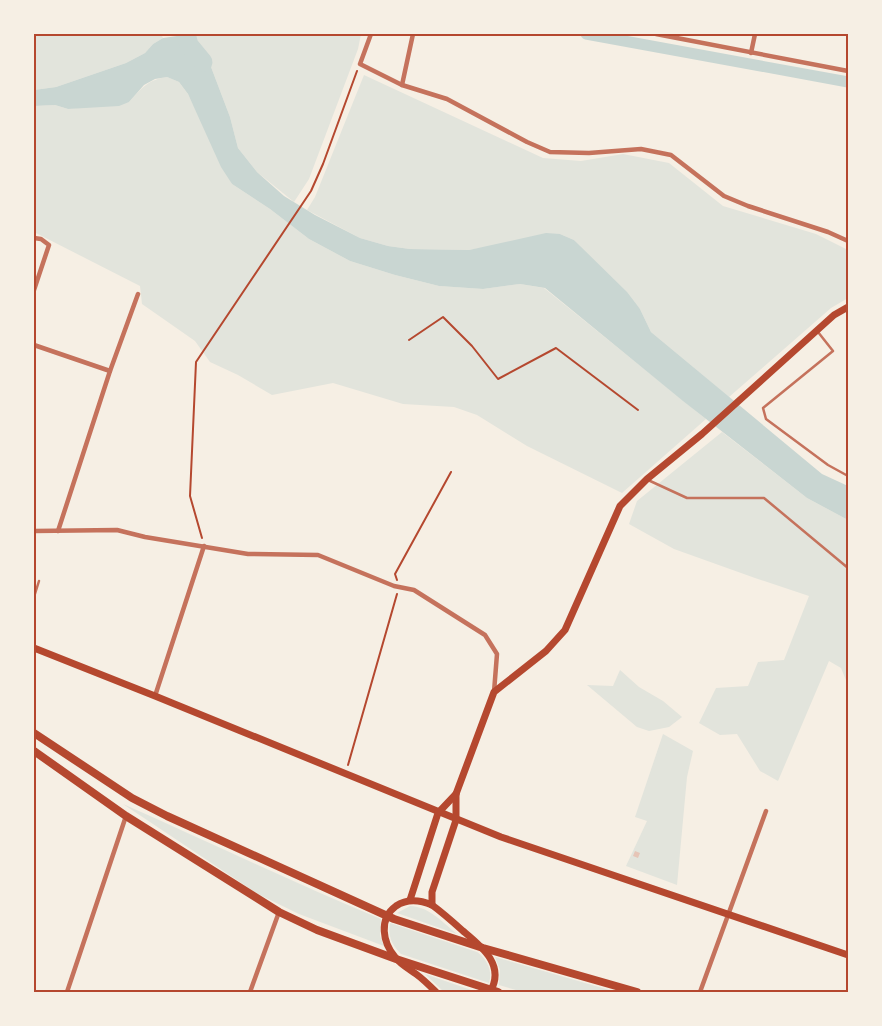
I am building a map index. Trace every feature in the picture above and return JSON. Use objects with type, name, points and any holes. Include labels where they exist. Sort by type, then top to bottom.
[{"type":"highway","points":[[34,733],[132,798],[158,812],[387,916],[483,948],[637,992]]},
{"type":"highway","points":[[34,751],[126,816],[279,912],[317,930],[493,992]]},
{"type":"main road","points":[[432,905],[432,892],[456,820],[456,794],[494,692],[546,651],[565,630],[620,506],[647,479],[752,391],[834,315],[848,307]]},
{"type":"main road","points":[[34,648],[501,837],[848,955]]},
{"type":"main road","points":[[410,900],[438,813],[456,794]]},
{"type":"main road","points":[[436,992],[419,976],[396,959],[383,932],[387,916],[392,909],[410,900],[423,901],[432,905],[483,948],[494,964],[495,982],[493,992]]},
{"type":"street","points":[[371,34],[360,64],[402,84],[447,99],[519,138],[550,152],[589,153],[641,149],[671,155],[724,196],[748,206],[828,232],[848,241]]},
{"type":"street","points":[[402,84],[413,34]]},
{"type":"street","points":[[656,34],[848,71]]},
{"type":"street","points":[[751,53],[755,34]]},
{"type":"street","points":[[34,238],[41,239],[49,245],[34,290]]},
{"type":"street","points":[[58,532],[110,371],[138,294]]},
{"type":"street","points":[[34,345],[110,371]]},
{"type":"street","points":[[34,531],[117,530],[248,554],[318,555],[399,587],[414,590],[485,635],[497,654],[494,692]]},
{"type":"street","points":[[155,696],[204,546]]},
{"type":"street","points":[[700,992],[766,811]]},
{"type":"street","points":[[67,992],[126,816]]},
{"type":"street","points":[[250,992],[279,912]]},
{"type":"lane","points":[[817,331],[833,351],[763,408],[766,419],[828,465],[848,476]]},
{"type":"lane","points":[[647,479],[687,498],[764,498],[848,568]]},
{"type":"lane","points":[[34,597],[39,581]]},
{"type":"path","points":[[204,546],[190,496],[196,362],[311,191],[360,64]]},
{"type":"path","points":[[409,340],[443,317],[472,346],[498,379],[556,348],[638,410]]},
{"type":"path","points":[[346,775],[399,587],[395,574],[451,472]]},
{"type":"shaded area","points":[[34,34],[161,34],[163,38],[153,44],[145,53],[126,63],[56,87],[34,90]]},
{"type":"shaded area","points":[[192,34],[361,34],[358,49],[309,179],[294,202],[257,172],[238,148],[230,117],[208,59],[194,43]]},
{"type":"shaded area","points":[[177,36],[194,43],[208,59],[230,117],[238,148],[257,172],[284,196],[315,215],[360,238],[388,246],[410,249],[469,250],[546,233],[560,234],[574,240],[627,292],[640,309],[651,332],[822,474],[848,486],[848,520],[807,498],[683,401],[545,288],[520,284],[483,289],[439,286],[350,261],[309,239],[270,209],[232,184],[221,167],[188,94],[179,82],[167,77],[155,79],[144,85],[129,102],[119,106],[68,109],[55,105],[34,106],[34,90],[56,87],[126,63],[145,53],[153,44],[163,38]]},
{"type":"shaded area","points":[[364,75],[543,158],[581,161],[623,154],[669,163],[723,206],[816,234],[848,250],[848,298],[831,308],[729,397],[651,332],[640,309],[574,240],[560,234],[469,250],[410,249],[388,246],[360,238],[307,210],[315,197]]},
{"type":"shaded area","points":[[167,77],[179,82],[188,94],[232,184],[270,209],[309,239],[350,261],[439,286],[483,289],[520,284],[544,288],[706,419],[622,493],[527,446],[477,415],[454,407],[403,404],[333,383],[272,395],[238,375],[210,362],[195,341],[142,304],[140,286],[34,232],[34,106],[55,105],[68,109],[129,102],[141,89],[154,80]]},
{"type":"shaded area","points":[[722,432],[807,498],[848,520],[848,685],[841,668],[829,661],[778,781],[760,771],[737,734],[720,735],[699,723],[716,688],[748,686],[758,662],[784,660],[809,596],[674,549],[629,524],[637,501]]},
{"type":"shaded area","points":[[620,670],[639,687],[663,701],[682,717],[669,727],[649,731],[637,727],[587,685],[613,686]]},
{"type":"shaded area","points":[[663,734],[693,751],[687,777],[677,885],[626,866],[647,821],[635,817]]},
{"type":"shaded area","points":[[123,804],[381,919],[380,936],[384,946],[299,914],[258,894]]},
{"type":"shaded area","points":[[410,906],[430,912],[457,934],[397,913]]},
{"type":"shaded area","points":[[390,923],[477,952],[484,958],[488,966],[490,974],[489,983],[401,954],[391,940],[389,932]]},
{"type":"shaded area","points":[[495,957],[616,992],[523,992],[499,985],[500,970]]},
{"type":"shaded area","points":[[425,974],[477,992],[444,992]]},
{"type":"building","points":[[635,851],[640,853],[638,858],[633,856]]},
{"type":"waterway","points":[[186,34],[189,45],[203,62]]},
{"type":"waterway","points":[[586,34],[848,82]]}]
